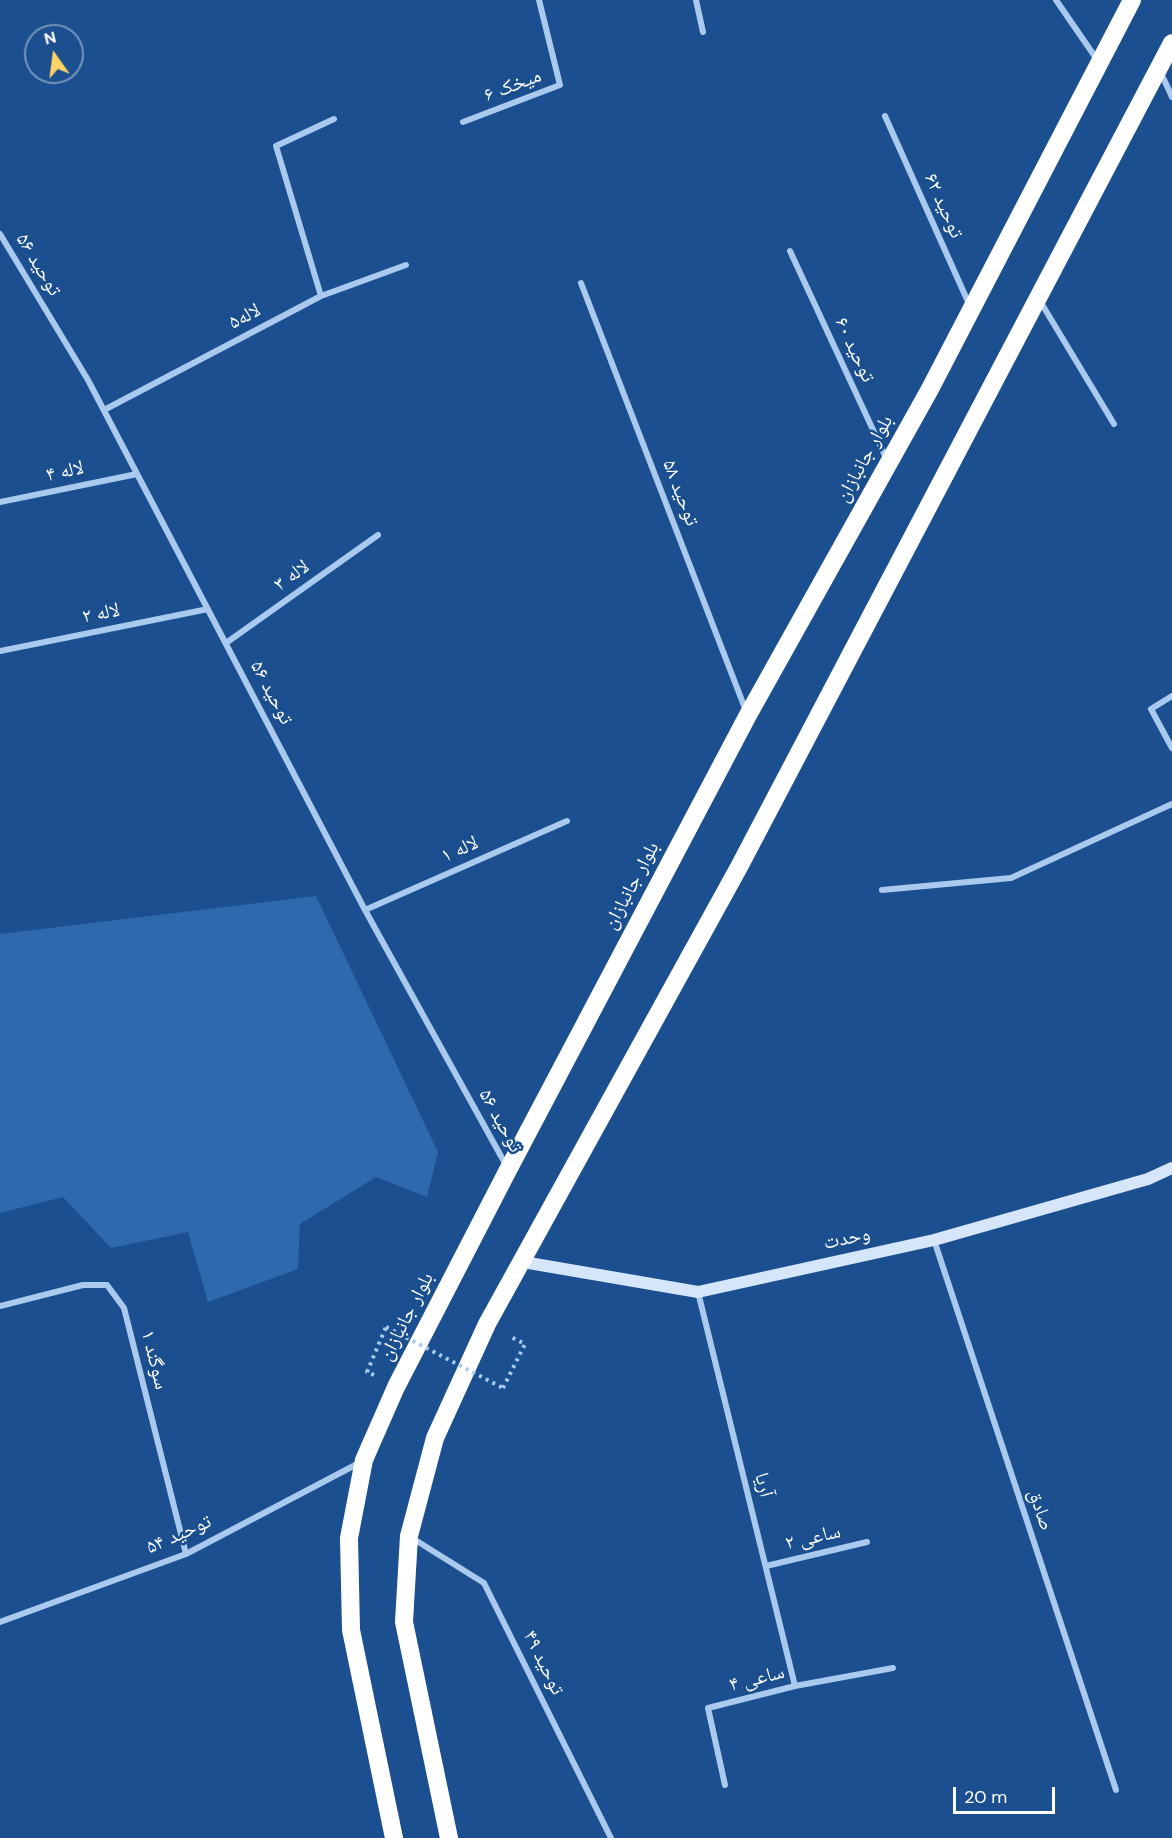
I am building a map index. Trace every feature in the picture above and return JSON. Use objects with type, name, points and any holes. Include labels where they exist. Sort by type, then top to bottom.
[{"type":"highway","name":"بلوار جانبازان","points":[[394,1838],[351,1630],[349,1538],[364,1460],[396,1387],[508,1170],[748,715],[889,463],[1132,0]]},
{"type":"highway","points":[[449,1838],[404,1622],[409,1536],[435,1438],[488,1324],[739,867],[1172,43]]},
{"type":"main road","name":"وحدت","points":[[523,1262],[698,1292],[934,1240],[1148,1179],[1172,1168]]},
{"type":"street","name":"میخک ۶","points":[[463,122],[560,85],[539,0]]},
{"type":"street","points":[[696,0],[703,32]]},
{"type":"street","points":[[1056,0],[1099,63]]},
{"type":"street","points":[[1159,68],[1172,97]]},
{"type":"street","name":"توحید ۶۲","points":[[885,116],[971,309]]},
{"type":"street","points":[[321,296],[276,146],[334,119]]},
{"type":"street","name":"توحید ۵۶","points":[[0,234],[104,410],[365,910],[508,1170]]},
{"type":"street","name":"توحید ۶۰","points":[[790,251],[889,463]]},
{"type":"street","name":"لاله۵","points":[[104,410],[321,296],[406,265]]},
{"type":"street","name":"توحید ۵۸","points":[[581,283],[748,715]]},
{"type":"street","points":[[1038,298],[1114,424]]},
{"type":"street","name":"لاله ۴","points":[[0,502],[137,474]]},
{"type":"street","name":"لاله ۳","points":[[226,643],[378,535]]},
{"type":"street","name":"لاله ۲","points":[[0,651],[208,609]]},
{"type":"street","points":[[1172,696],[1151,709],[1172,748]]},
{"type":"street","points":[[882,890],[1011,878],[1172,804]]},
{"type":"street","name":"لاله ۱","points":[[365,910],[567,821]]},
{"type":"street","name":"صادق","points":[[934,1240],[1116,1790]]},
{"type":"street","name":"سوگند ۱","points":[[0,1306],[83,1285],[107,1286],[113,1293],[124,1308],[186,1554]]},
{"type":"street","name":"آریا","points":[[698,1292],[795,1686]]},
{"type":"street","name":"توحید ۵۴","points":[[0,1622],[186,1554],[364,1460]]},
{"type":"street","name":"توحید ۴۹","points":[[409,1536],[484,1583],[611,1838]]},
{"type":"street","name":"ساعی ۲","points":[[766,1566],[867,1542]]},
{"type":"street","name":"ساعی ۴","points":[[725,1785],[708,1708],[795,1686],[893,1668]]},
{"type":"path","points":[[367,1372],[386,1327],[503,1388],[525,1344]]},
{"type":"shaded area","points":[[316,896],[438,1152],[427,1197],[376,1177],[300,1224],[298,1269],[208,1302],[188,1232],[111,1248],[63,1197],[0,1213],[0,934]]}]
